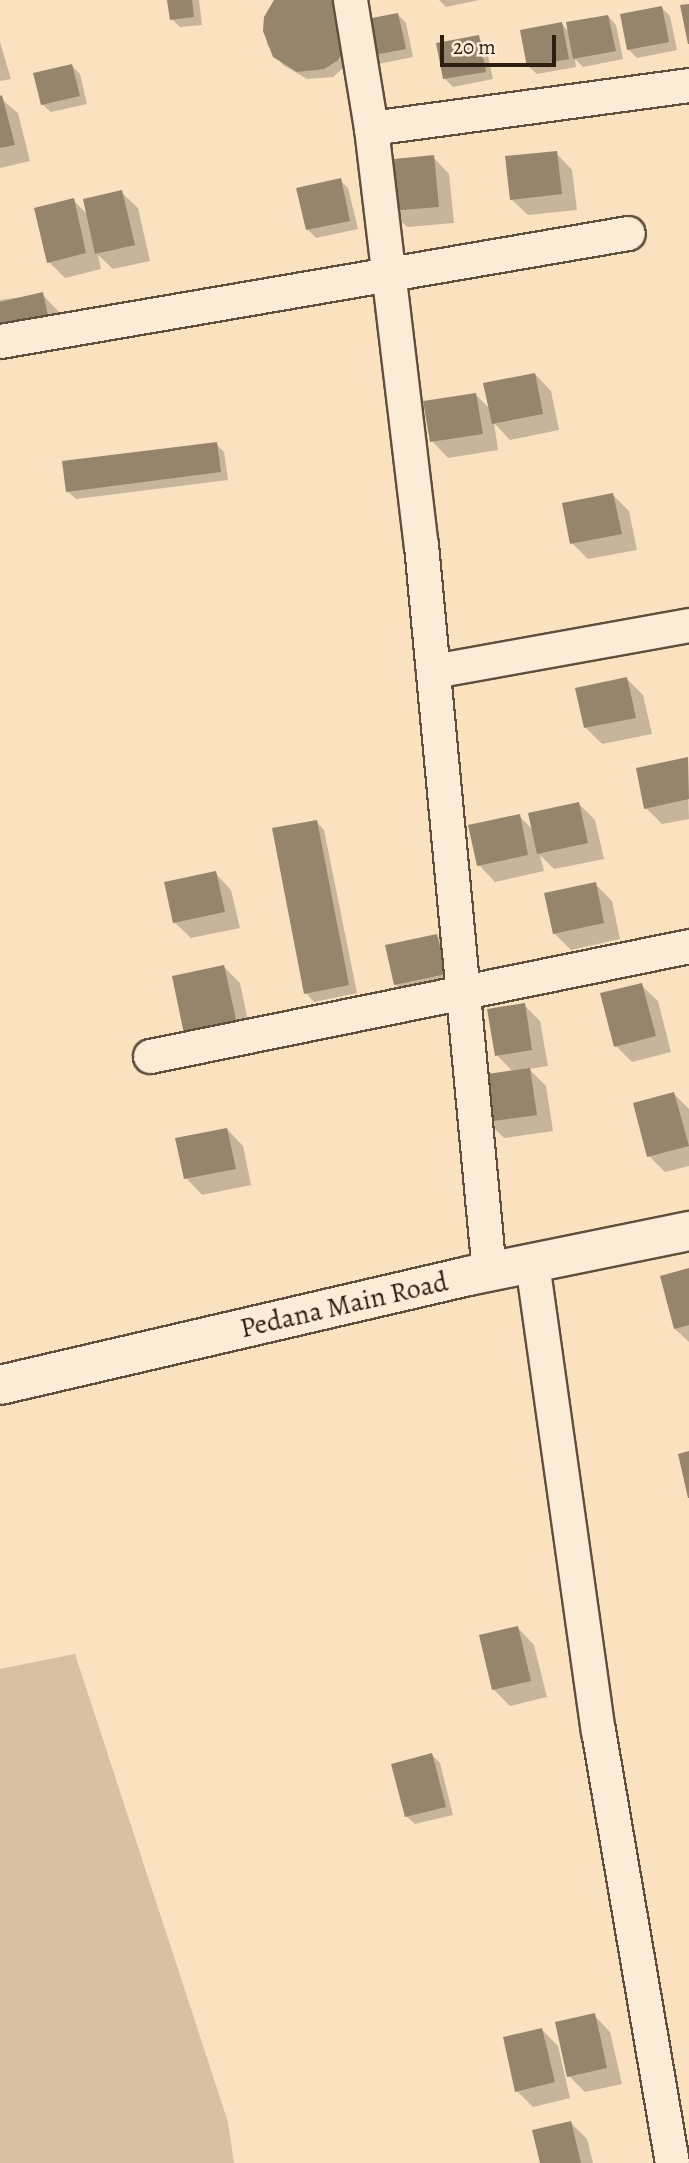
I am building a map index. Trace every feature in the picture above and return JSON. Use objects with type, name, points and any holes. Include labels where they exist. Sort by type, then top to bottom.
[{"type":"main road","name":"Pedana Main Road","points":[[0,1385],[489,1272],[689,1231]]},
{"type":"street","points":[[350,0],[371,128],[433,671],[489,1272]]},
{"type":"street","points":[[371,128],[689,85]]},
{"type":"street","points":[[0,341],[628,233]]},
{"type":"street","points":[[433,671],[689,625]]},
{"type":"street","points":[[150,1056],[689,946]]},
{"type":"street","points":[[532,1263],[598,1730],[672,2163]]},
{"type":"shaded area","points":[[75,1654],[228,2122],[234,2163],[0,2163],[0,1669]]},
{"type":"building","points":[[167,0],[192,0],[194,17],[170,20]]},
{"type":"building","points":[[274,0],[339,0],[346,49],[337,61],[324,69],[297,72],[273,57],[263,31],[264,17]]},
{"type":"building","points":[[689,4],[689,44],[688,44],[680,5]]},
{"type":"building","points":[[662,6],[669,42],[627,50],[620,14]]},
{"type":"building","points":[[398,13],[406,49],[363,57],[356,21]]},
{"type":"building","points":[[608,15],[616,51],[573,59],[566,22]]},
{"type":"building","points":[[562,22],[569,59],[527,67],[520,30]]},
{"type":"building","points":[[479,35],[486,72],[443,79],[436,43]]},
{"type":"building","points":[[72,64],[80,96],[41,105],[33,73]]},
{"type":"building","points":[[2,95],[15,145],[0,148],[0,96]]},
{"type":"building","points":[[557,151],[562,194],[510,200],[505,156]]},
{"type":"building","points":[[434,155],[439,207],[389,211],[384,160]]},
{"type":"building","points":[[341,178],[350,221],[306,230],[296,188]]},
{"type":"building","points":[[122,190],[135,245],[95,254],[83,199]]},
{"type":"building","points":[[74,198],[86,253],[47,263],[34,208]]},
{"type":"building","points":[[43,292],[49,321],[0,332],[0,302]]},
{"type":"building","points":[[535,373],[543,414],[492,424],[483,383]]},
{"type":"building","points":[[476,393],[483,434],[430,442],[423,401]]},
{"type":"building","points":[[217,442],[221,472],[66,492],[62,461]]},
{"type":"building","points":[[613,493],[622,534],[570,544],[562,503]]},
{"type":"building","points":[[627,677],[636,718],[584,728],[575,688]]},
{"type":"building","points":[[688,757],[689,799],[644,809],[636,768]]},
{"type":"building","points":[[579,802],[588,843],[537,854],[528,813]]},
{"type":"building","points":[[520,814],[528,855],[477,866],[468,825]]},
{"type":"building","points":[[317,820],[349,985],[304,994],[272,828]]},
{"type":"building","points":[[216,871],[225,912],[173,923],[164,882]]},
{"type":"building","points":[[596,882],[604,923],[553,934],[544,893]]},
{"type":"building","points":[[437,934],[446,974],[394,985],[385,945]]},
{"type":"building","points":[[224,965],[237,1024],[184,1034],[172,976]]},
{"type":"building","points":[[642,983],[656,1036],[614,1047],[600,993]]},
{"type":"building","points":[[525,1003],[532,1050],[495,1056],[487,1009]]},
{"type":"building","points":[[530,1068],[537,1115],[486,1122],[480,1075]]},
{"type":"building","points":[[674,1092],[689,1146],[647,1157],[633,1103]]},
{"type":"building","points":[[227,1128],[236,1169],[184,1179],[175,1138]]},
{"type":"building","points":[[689,1268],[689,1325],[674,1329],[660,1276]]},
{"type":"building","points":[[689,1451],[689,1498],[688,1498],[678,1454]]},
{"type":"building","points":[[518,1626],[531,1681],[492,1690],[479,1635]]},
{"type":"building","points":[[432,1753],[446,1807],[405,1817],[391,1764]]},
{"type":"building","points":[[595,2013],[607,2068],[567,2077],[555,2022]]},
{"type":"building","points":[[542,2028],[555,2082],[515,2092],[503,2037]]},
{"type":"building","points":[[571,2121],[581,2163],[540,2163],[532,2130]]}]
